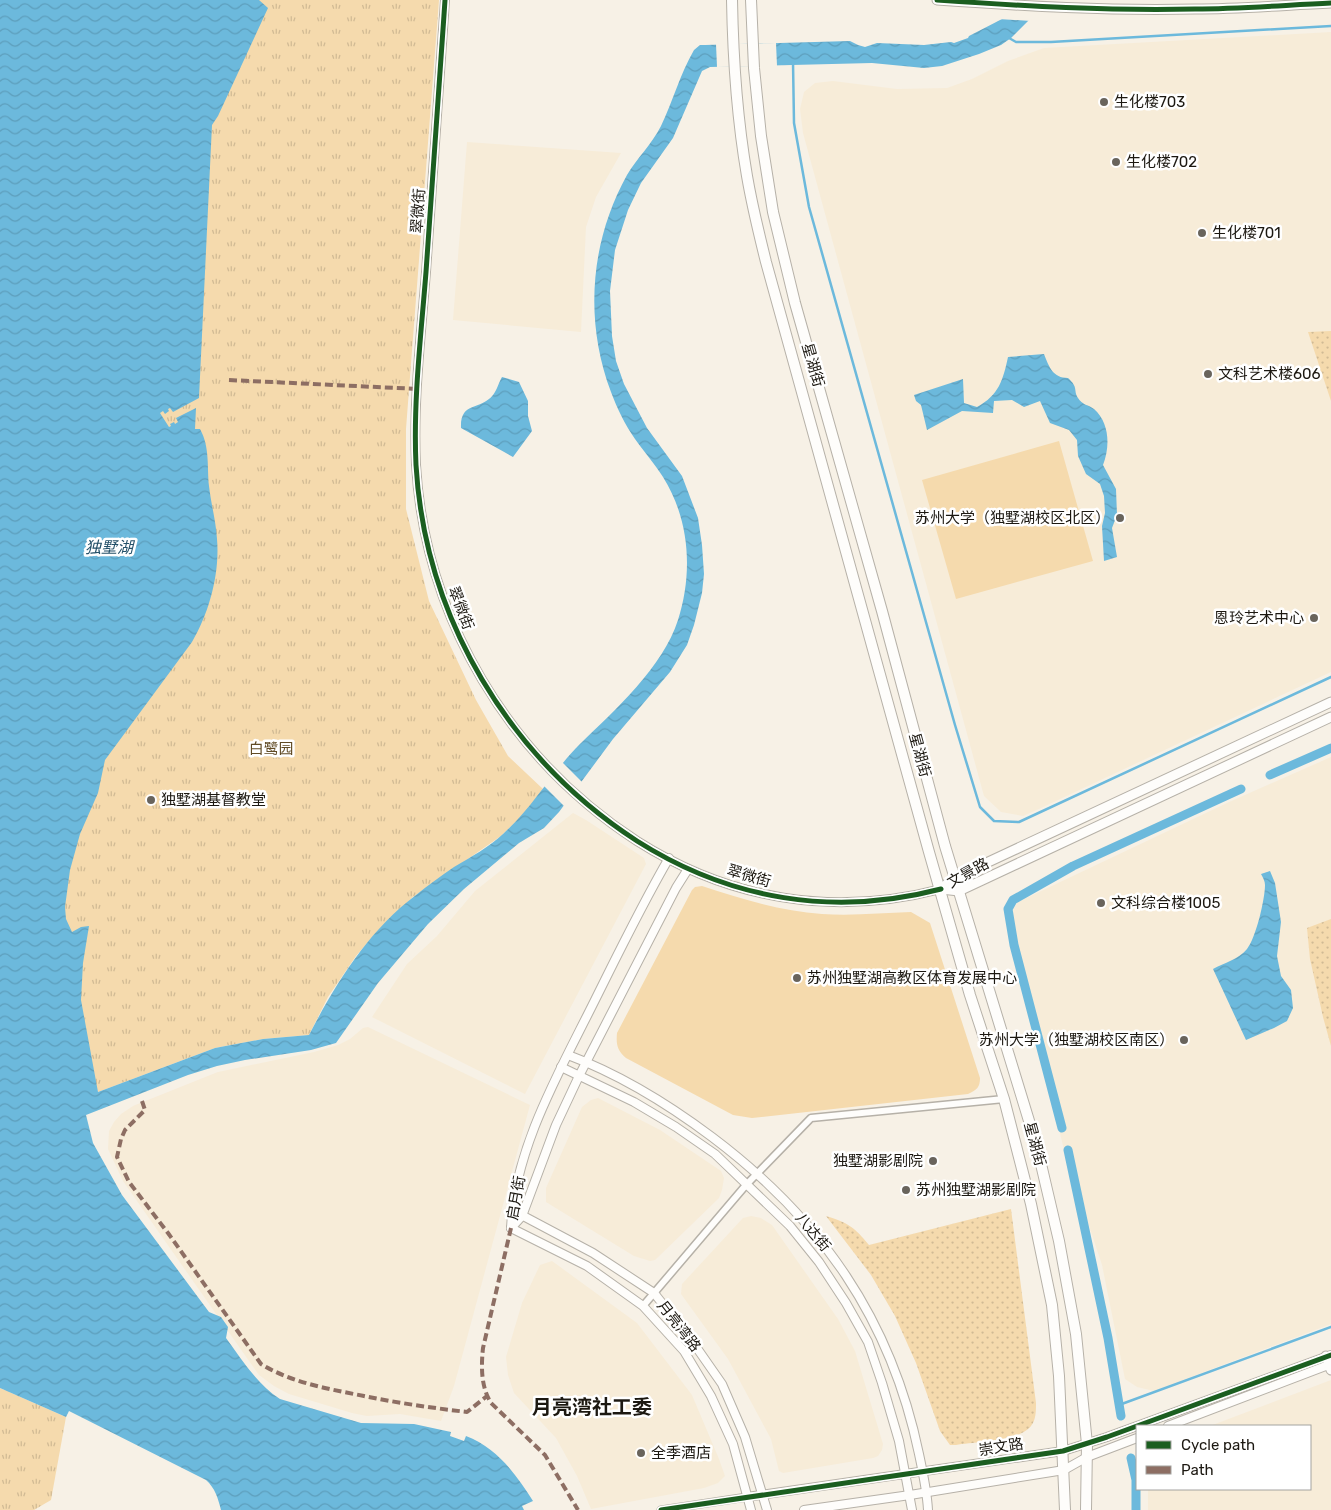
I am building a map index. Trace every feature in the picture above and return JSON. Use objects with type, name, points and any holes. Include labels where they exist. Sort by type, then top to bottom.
[{"type":"main road","name":"星湖街","points":[[732,0],[734,68],[747,175],[775,300],[928,852],[970,995],[1004,1099],[1031,1204],[1052,1305],[1063,1451],[1065,1510]]},
{"type":"main road","name":"星湖街","points":[[751,0],[752,41],[760,136],[773,212],[793,294],[954,878],[1035,1138],[1059,1241],[1076,1334],[1087,1444],[1086,1510]]},
{"type":"main road","points":[[937,0],[1055,6],[1192,9],[1331,3]]},
{"type":"main road","name":"文景路","points":[[940,889],[954,878],[1331,702]]},
{"type":"main road","name":"文景路","points":[[940,889],[959,891],[1331,717]]},
{"type":"street","name":"翠微街","points":[[445,0],[416,417],[416,465],[426,540],[436,577],[464,648],[482,681],[526,743],[552,772],[580,798],[625,833],[688,869],[749,891],[813,902],[877,901],[909,897],[940,889]]},
{"type":"street","name":"启月街","points":[[511,1228],[512,1210],[523,1162],[561,1067],[669,858]]},
{"type":"street","name":"启月街","points":[[511,1228],[522,1216],[556,1126],[579,1076],[676,888],[688,869]]},
{"type":"street","name":"八达街","points":[[568,1055],[642,1090],[684,1116],[758,1173],[802,1219],[830,1252],[860,1297],[882,1338],[898,1378],[912,1420],[927,1492],[928,1510]]},
{"type":"street","name":"八达街","points":[[561,1067],[634,1102],[676,1127],[715,1154],[790,1226],[819,1262],[846,1303],[868,1342],[882,1382],[906,1474],[912,1510]]},
{"type":"street","points":[[643,1306],[746,1185],[811,1118],[1004,1099]]},
{"type":"street","name":"月亮湾路","points":[[512,1210],[593,1253],[654,1293],[692,1341],[722,1384],[745,1437],[767,1510]]},
{"type":"street","name":"月亮湾路","points":[[511,1228],[587,1266],[643,1306],[684,1351],[710,1396],[733,1444],[751,1510]]},
{"type":"street","name":"崇文路","points":[[1140,1425],[1330,1362]]},
{"type":"street","name":"崇文路","points":[[1171,1425],[1330,1362]]},
{"type":"street","name":"崇文路","points":[[661,1510],[1063,1451],[1136,1427]]},
{"type":"street","points":[[804,1510],[1064,1470],[1087,1457],[1136,1438]]},
{"type":"shaded area","name":"苏州大学（独墅湖校区北区）","points":[[1331,32],[1331,672],[1023,816],[1001,812],[984,796],[803,133],[800,109],[804,92],[815,83],[833,81],[897,89],[947,88],[972,79],[1008,61],[1044,48]]},
{"type":"shaded area","points":[[467,142],[621,153],[596,197],[586,227],[581,332],[453,320]]},
{"type":"shaded area","name":"苏州大学（独墅湖校区南区）","points":[[1331,757],[1331,1324],[1154,1391],[1137,1387],[1125,1379],[1102,1265],[1064,1150],[1011,930],[1011,912],[1018,902],[1227,803]]},
{"type":"shaded area","points":[[573,813],[644,858],[646,864],[525,1094],[372,1017],[407,964],[437,936],[475,891]]},
{"type":"shaded area","points":[[368,1027],[530,1105],[454,1386],[441,1421],[400,1414],[367,1416],[352,1413],[289,1394],[259,1375],[123,1181],[108,1149],[109,1131],[114,1122],[121,1114],[133,1106],[218,1072],[314,1052],[338,1045],[350,1039],[363,1028]]},
{"type":"shaded area","points":[[598,1098],[660,1130],[721,1171],[724,1178],[719,1198],[655,1260],[650,1261],[634,1256],[546,1202],[546,1188],[582,1107],[591,1100]]},
{"type":"shaded area","points":[[751,1216],[761,1218],[772,1225],[838,1319],[855,1351],[883,1444],[878,1456],[783,1473],[779,1471],[771,1439],[728,1359],[681,1294],[682,1284],[743,1218]]},
{"type":"shaded area","points":[[552,1261],[637,1323],[692,1395],[725,1476],[718,1483],[704,1488],[591,1509],[577,1476],[556,1438],[514,1393],[508,1375],[506,1357],[522,1303],[540,1265]]},
{"type":"shaded area","points":[[1331,1380],[1331,1510],[1148,1510],[1148,1490],[1311,1490],[1311,1425],[1213,1425]]},
{"type":"green space","name":"白鹭园","points":[[162,0],[439,0],[406,429],[406,509],[429,601],[476,700],[508,756],[543,789],[526,812],[501,836],[413,897],[374,935],[356,956],[328,997],[309,1035],[263,1039],[215,1048],[98,1092],[31,905]]},
{"type":"green space","points":[[1331,331],[1331,401],[1308,332]]},
{"type":"green space","points":[[1059,441],[1093,561],[956,599],[922,480]]},
{"type":"green space","name":"苏州独墅湖高教区体育发展中心","points":[[702,886],[746,900],[791,910],[833,915],[911,912],[930,923],[980,1078],[977,1088],[968,1094],[752,1118],[733,1115],[626,1058],[618,1047],[617,1033],[692,890],[695,887]]},
{"type":"green space","points":[[1331,919],[1331,1046],[1310,959],[1307,928]]},
{"type":"green space","points":[[1011,1209],[1036,1403],[1035,1418],[1031,1426],[1017,1435],[996,1440],[950,1445],[940,1431],[916,1363],[895,1316],[871,1275],[826,1216],[850,1226],[869,1245]]},
{"type":"green space","points":[[0,1388],[66,1417],[51,1500],[34,1510],[0,1510]]},
{"type":"water","name":"独墅湖","points":[[0,0],[259,0],[268,8],[218,116],[212,125],[199,398],[173,412],[170,408],[165,414],[163,411],[160,413],[169,427],[171,426],[170,424],[178,422],[176,418],[196,408],[195,429],[200,429],[208,457],[209,486],[216,532],[217,566],[212,593],[204,619],[192,642],[105,760],[98,793],[80,834],[70,870],[65,907],[66,919],[72,932],[81,927],[89,926],[83,963],[81,1000],[98,1092],[215,1048],[263,1039],[309,1035],[330,996],[368,941],[399,909],[430,884],[486,848],[514,824],[560,766],[650,671],[671,637],[678,620],[686,584],[687,565],[684,529],[672,494],[660,472],[628,428],[611,392],[602,365],[597,337],[594,309],[595,282],[605,227],[615,201],[627,175],[661,126],[694,50],[700,45],[850,41],[865,47],[877,43],[924,45],[954,43],[968,38],[1004,18],[1031,18],[1001,45],[942,66],[924,68],[872,63],[710,67],[702,71],[673,138],[641,183],[628,210],[615,250],[610,291],[612,336],[616,361],[624,384],[647,428],[682,476],[698,518],[704,574],[702,593],[687,645],[670,672],[613,739],[559,812],[544,828],[519,843],[464,889],[428,924],[378,983],[336,1043],[311,1050],[217,1066],[188,1075],[86,1115],[93,1143],[122,1195],[209,1312],[221,1317],[228,1327],[226,1338],[250,1371],[264,1386],[280,1399],[361,1423],[414,1424],[451,1432],[450,1436],[464,1441],[466,1436],[477,1441],[505,1463],[527,1491],[533,1501],[522,1506],[524,1510],[221,1510],[212,1486],[206,1480],[69,1411],[66,1417],[0,1388]]},
{"type":"water","points":[[1044,354],[1052,371],[1071,381],[1080,400],[1094,409],[1106,428],[1107,451],[1103,465],[1116,489],[1117,515],[1112,528],[1117,557],[1104,561],[1102,526],[1105,513],[1104,496],[1100,484],[1086,474],[1078,456],[1077,440],[1069,430],[1050,423],[1040,401],[1024,407],[1012,400],[994,401],[993,413],[962,411],[927,430],[921,405],[916,401],[914,395],[963,379],[964,403],[977,407],[990,397],[999,386],[1008,357]]},
{"type":"water","points":[[502,377],[519,382],[528,401],[528,416],[532,431],[513,457],[461,428],[462,419],[467,410],[488,400],[496,391]]},
{"type":"water","points":[[1270,871],[1275,883],[1281,922],[1277,956],[1281,976],[1291,990],[1293,1008],[1287,1021],[1246,1040],[1213,969],[1240,956],[1250,944],[1257,928],[1265,891],[1264,879],[1261,874]]},
{"type":"pier","points":[[1018,0],[1046,0],[1031,21],[998,19]]},
{"type":"pier","points":[[776,43],[777,66],[717,67],[716,44]]},
{"type":"pier","points":[[561,761],[583,783],[566,808],[543,785]]},
{"type":"waterway","points":[[1009,38],[1016,42],[1051,42],[1331,26]]},
{"type":"waterway","points":[[793,62],[794,123],[809,207],[955,725],[980,807],[994,821],[1019,822],[1331,677]]},
{"type":"waterway","points":[[1270,775],[1331,748]]},
{"type":"waterway","points":[[1062,1128],[1014,945],[1008,909],[1013,900],[1073,866],[1241,789]]},
{"type":"waterway","points":[[1068,1150],[1108,1338],[1121,1416]]},
{"type":"waterway","points":[[1119,1405],[1331,1327]]},
{"type":"waterway","points":[[1131,1458],[1136,1480],[1136,1510]]},
{"type":"marked path","points":[[229,380],[418,389]]},
{"type":"marked path","points":[[142,1101],[145,1110],[125,1130],[117,1157],[129,1182],[168,1233],[261,1364],[273,1371],[311,1385],[377,1399],[428,1407],[467,1412],[487,1396]]},
{"type":"marked path","points":[[511,1228],[483,1348],[482,1370],[485,1390],[491,1403],[545,1455],[578,1510]]},
{"type":"cycle path","points":[[445,0],[418,368],[416,465],[423,522],[436,577],[456,629],[482,679],[513,726],[550,769],[591,807],[637,841],[672,861],[709,877],[746,889],[784,898],[822,902],[861,902],[941,889]]},
{"type":"cycle path","points":[[937,0],[1098,9],[1229,8],[1331,3]]},
{"type":"cycle path","points":[[1140,1425],[1331,1355]]},
{"type":"cycle path","points":[[661,1510],[1063,1451],[1136,1426]]},
{"type":"place","name":"生化楼703","points":[[1104,102]]},
{"type":"place","name":"生化楼702","points":[[1116,162]]},
{"type":"place","name":"生化楼701","points":[[1202,233]]},
{"type":"place","name":"文科艺术楼606","points":[[1208,374]]},
{"type":"place","name":"苏州大学（独墅湖校区北区）","points":[[1120,518]]},
{"type":"place","name":"恩玲艺术中心","points":[[1314,618]]},
{"type":"place","name":"独墅湖基督教堂","points":[[151,800]]},
{"type":"place","name":"文科综合楼1005","points":[[1101,903]]},
{"type":"place","name":"苏州独墅湖高教区体育发展中心","points":[[797,978]]},
{"type":"place","name":"苏州大学（独墅湖校区南区）","points":[[1184,1040]]},
{"type":"place","name":"独墅湖影剧院","points":[[933,1161]]},
{"type":"place","name":"苏州独墅湖影剧院","points":[[906,1190]]},
{"type":"place","name":"全季酒店","points":[[641,1453]]},
{"type":"district","name":"月亮湾社工委","points":[[592,1407]]}]
